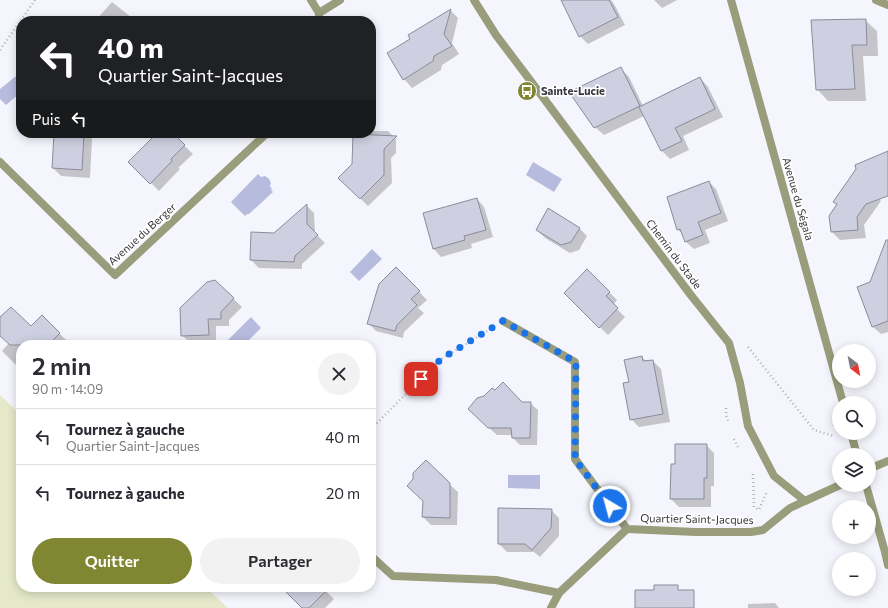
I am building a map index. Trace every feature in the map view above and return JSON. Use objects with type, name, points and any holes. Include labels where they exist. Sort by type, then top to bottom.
[{"type":"street","points":[[311,0],[319,16]]},
{"type":"street","points":[[320,16],[340,0]]},
{"type":"street","name":"Chemin du Stade","points":[[474,0],[496,35],[690,294],[729,343],[740,383],[748,426],[774,476],[805,501]]},
{"type":"street","name":"Avenue du Ségala","points":[[731,0],[841,396]]},
{"type":"street","points":[[876,0],[888,5]]},
{"type":"street","name":"Avenue du Berger","points":[[0,162],[115,275],[262,138]]},
{"type":"street","name":"Quartier Saint-Jacques","points":[[503,321],[576,362],[575,459],[627,529]]},
{"type":"street","points":[[876,466],[888,461]]},
{"type":"street","points":[[805,501],[832,489]]},
{"type":"street","points":[[868,492],[888,565]]},
{"type":"street","name":"Quartier Saint-Jacques","points":[[551,608],[559,593],[627,529],[696,532],[751,532],[763,530],[790,508],[805,501]]},
{"type":"street","points":[[376,561],[393,576],[496,580],[559,593]]},
{"type":"path","points":[[24,16],[35,0]]},
{"type":"path","points":[[0,50],[16,27]]},
{"type":"path","points":[[376,424],[441,359],[503,321]]},
{"type":"path","points":[[729,343],[749,348],[814,430],[832,435]]},
{"type":"path","points":[[726,407],[728,422]]},
{"type":"path","points":[[733,435],[742,455]]},
{"type":"path","points":[[750,468],[753,474],[754,507],[759,510],[774,476]]},
{"type":"green space","points":[[0,395],[16,410],[16,592],[210,592],[228,608],[0,608]]},
{"type":"water","points":[[16,76],[16,96],[6,105],[0,99],[0,89]]},
{"type":"water","points":[[533,162],[562,179],[554,192],[526,175]]},
{"type":"water","points":[[258,174],[261,177],[265,176],[269,179],[271,183],[271,190],[273,192],[245,216],[231,202]]},
{"type":"water","points":[[372,249],[382,259],[359,281],[350,272]]},
{"type":"water","points":[[251,317],[261,328],[249,340],[228,340]]},
{"type":"water","points":[[508,475],[540,475],[540,489],[508,488]]},
{"type":"building","points":[[561,0],[609,0],[618,17],[579,37]]},
{"type":"building","points":[[451,9],[444,34],[452,46],[434,56],[433,61],[403,80],[387,53],[410,39],[408,35]]},
{"type":"building","points":[[866,19],[867,45],[852,45],[855,89],[816,90],[811,20]]},
{"type":"building","points":[[621,67],[640,106],[594,128],[569,92]]},
{"type":"building","points":[[700,77],[715,109],[675,128],[682,141],[661,151],[639,107]]},
{"type":"building","points":[[376,135],[397,136],[384,149],[384,175],[360,199],[338,178],[352,164],[353,138],[376,138]]},
{"type":"building","points":[[54,138],[84,138],[82,170],[52,168]]},
{"type":"building","points":[[152,138],[178,138],[185,145],[150,184],[128,162]]},
{"type":"building","points":[[888,151],[888,196],[866,204],[857,217],[858,230],[831,232],[829,216],[837,204],[833,202],[856,169],[855,165]]},
{"type":"building","points":[[709,181],[721,213],[698,222],[703,235],[685,242],[680,229],[677,230],[667,197]]},
{"type":"building","points":[[477,198],[486,230],[464,236],[465,240],[433,249],[423,213]]},
{"type":"building","points":[[307,204],[307,224],[318,235],[295,256],[294,262],[250,260],[251,232],[274,233]]},
{"type":"building","points":[[548,208],[580,228],[571,242],[561,245],[536,230]]},
{"type":"building","points":[[886,240],[888,240],[888,321],[872,327],[857,287],[870,282]]},
{"type":"building","points":[[396,267],[420,291],[411,299],[417,305],[397,325],[395,331],[367,324],[379,284]]},
{"type":"building","points":[[587,269],[610,292],[606,296],[618,308],[599,328],[564,293]]},
{"type":"building","points":[[215,280],[234,298],[221,312],[221,319],[208,319],[209,335],[181,336],[180,308],[207,282]]},
{"type":"building","points":[[11,307],[31,326],[42,315],[60,333],[53,340],[16,340],[16,345],[10,345],[0,336],[0,317]]},
{"type":"building","points":[[642,356],[643,361],[653,360],[663,414],[630,420],[623,383],[629,382],[624,360]]},
{"type":"building","points":[[503,382],[522,402],[531,402],[530,438],[512,438],[511,428],[488,428],[468,409],[477,398],[484,396],[492,388],[495,390]]},
{"type":"building","points":[[675,444],[707,444],[707,478],[704,478],[704,499],[670,499],[671,464],[675,464]]},
{"type":"building","points":[[426,460],[450,483],[450,518],[422,517],[423,501],[407,486],[413,479],[413,473]]},
{"type":"building","points":[[498,508],[552,509],[551,528],[532,550],[525,544],[498,544]]},
{"type":"building","points":[[654,585],[678,585],[678,590],[694,590],[694,608],[635,608],[635,590],[654,590]]},
{"type":"building","points":[[286,592],[325,592],[309,608],[302,608]]},
{"type":"place","name":"Sainte-Lucie","points":[[527,91]]},
{"type":"route","points":[[421,379],[441,359],[503,321],[576,362],[575,459],[610,506]]}]
